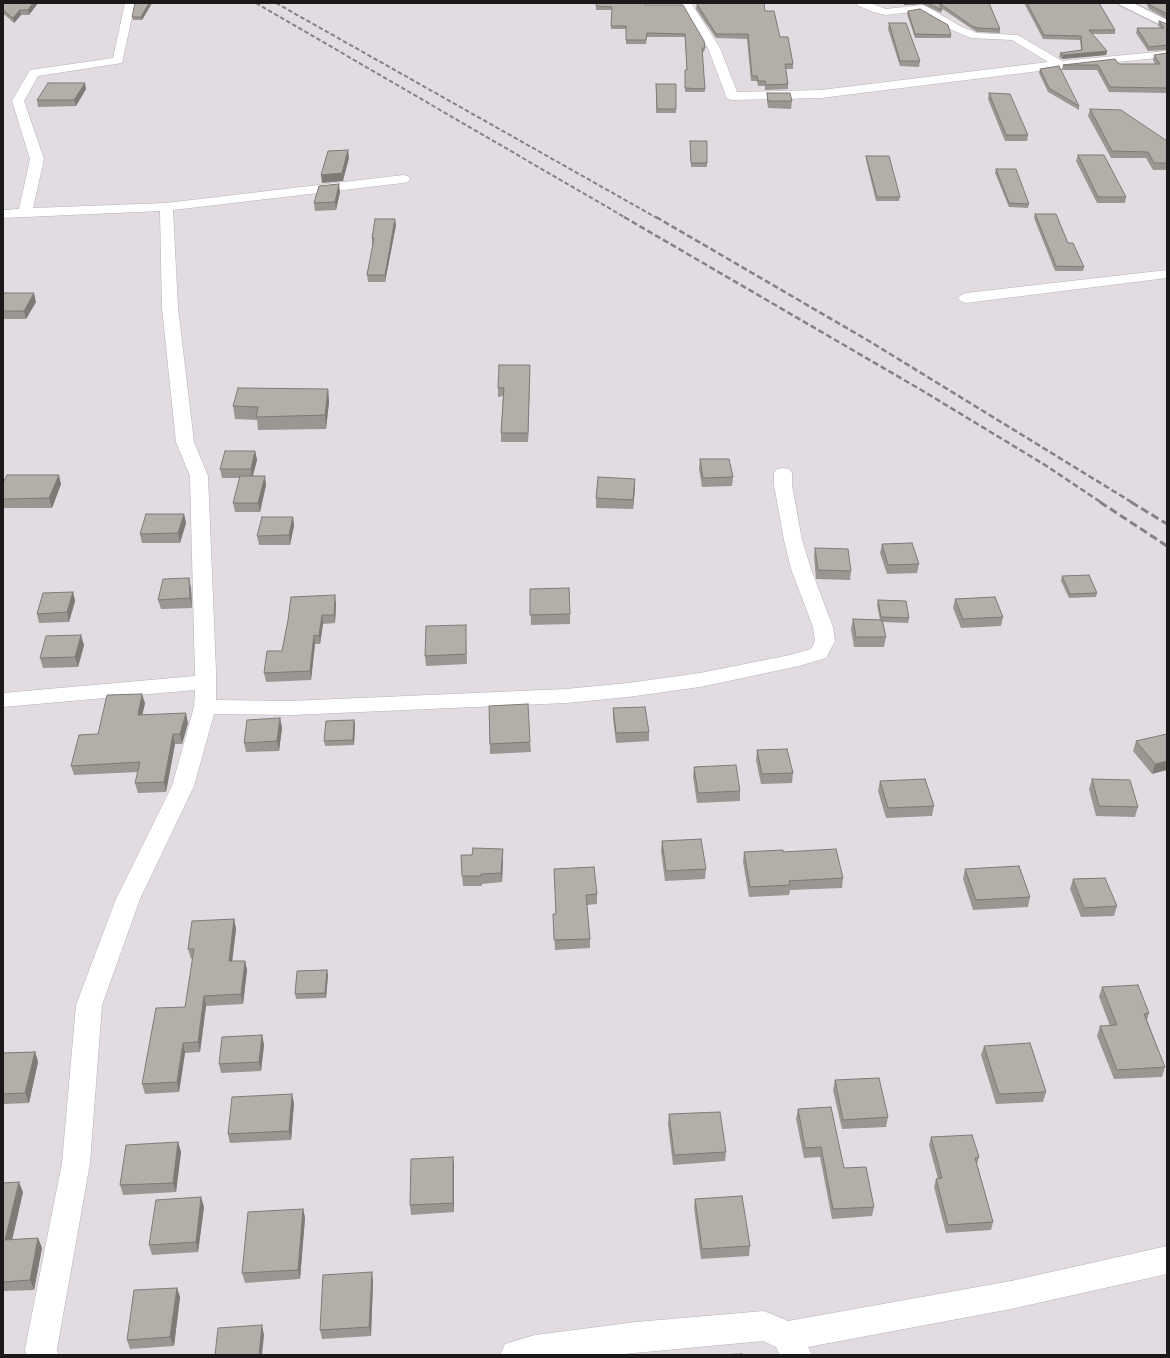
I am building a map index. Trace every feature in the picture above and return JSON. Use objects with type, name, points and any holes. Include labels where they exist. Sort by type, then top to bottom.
[{"type":"main road","points":[[1124,3],[1167,25]]},
{"type":"street","points":[[26,213],[37,159],[18,101],[34,73],[118,61],[130,3]]},
{"type":"street","points":[[686,3],[714,48],[732,96],[821,94],[1060,65],[1167,54]]},
{"type":"street","points":[[861,3],[886,12],[922,8],[934,16],[975,36],[1014,37],[1060,65]]},
{"type":"street","points":[[3,214],[166,207],[403,179]]},
{"type":"street","points":[[42,1355],[40,1349],[76,1163],[89,1005],[128,899],[183,786],[205,707],[206,682],[199,476],[185,442],[170,308],[167,246],[168,222],[166,207]]},
{"type":"street","points":[[966,298],[1167,274]]},
{"type":"street","points":[[205,707],[306,707],[566,696],[628,690],[700,680],[792,661],[819,653],[825,641],[823,627],[801,569],[792,540],[782,485],[783,473]]},
{"type":"street","points":[[3,700],[206,682]]},
{"type":"street","points":[[516,1355],[536,1350],[636,1337],[764,1326],[791,1345],[1167,1260]]},
{"type":"building","points":[[5,3],[33,3],[28,10],[20,10],[13,18],[3,10]]},
{"type":"building","points":[[135,3],[149,3],[141,17],[132,17]]},
{"type":"building","points":[[596,3],[683,5],[704,41],[705,48],[702,48],[705,89],[685,88],[685,70],[687,70],[685,34],[647,33],[646,40],[626,40],[626,26],[611,26],[612,7],[596,6]]},
{"type":"building","points":[[764,3],[765,11],[774,11],[780,37],[788,37],[793,64],[785,64],[788,84],[766,85],[765,81],[758,81],[757,76],[752,76],[748,34],[716,34],[697,4]]},
{"type":"building","points":[[928,3],[939,3],[942,10]]},
{"type":"building","points":[[939,3],[989,3],[1000,29],[978,28],[972,26]]},
{"type":"building","points":[[1027,3],[1099,3],[1115,30],[1089,30],[1107,51],[1063,55],[1060,53],[1082,50],[1081,36],[1044,35]]},
{"type":"building","points":[[1149,3],[1167,3],[1167,14],[1150,5]]},
{"type":"building","points":[[920,9],[948,25],[951,35],[915,34],[908,11]]},
{"type":"building","points":[[1159,21],[1167,24],[1167,45],[1149,47],[1137,28],[1164,28]]},
{"type":"building","points":[[889,23],[906,23],[920,61],[900,61]]},
{"type":"building","points":[[1167,53],[1167,88],[1110,87],[1098,65],[1063,65],[1115,59],[1119,64],[1160,64],[1154,55]]},
{"type":"building","points":[[1059,66],[1079,106],[1049,88],[1040,69]]},
{"type":"building","points":[[48,83],[85,83],[74,100],[37,100]]},
{"type":"building","points":[[656,84],[676,84],[676,109],[657,109]]},
{"type":"building","points":[[767,93],[790,93],[792,101],[768,101]]},
{"type":"building","points":[[989,93],[1010,94],[1028,135],[1006,135]]},
{"type":"building","points":[[1090,109],[1121,110],[1167,141],[1167,163],[1154,163],[1148,152],[1112,151]]},
{"type":"building","points":[[690,141],[707,141],[707,163],[691,163]]},
{"type":"building","points":[[348,150],[342,173],[321,175],[328,151]]},
{"type":"building","points":[[1078,155],[1104,155],[1126,197],[1098,197]]},
{"type":"building","points":[[866,156],[889,156],[900,197],[877,197]]},
{"type":"building","points":[[996,169],[1016,169],[1029,204],[1009,203]]},
{"type":"building","points":[[339,184],[335,202],[314,203],[319,186]]},
{"type":"building","points":[[1035,214],[1056,214],[1068,243],[1073,243],[1084,267],[1056,266]]},
{"type":"building","points":[[375,219],[395,219],[385,275],[367,275],[374,238],[372,238]]},
{"type":"building","points":[[4,293],[34,293],[24,311],[3,311]]},
{"type":"building","points":[[499,365],[530,365],[528,433],[501,433],[504,388],[498,388]]},
{"type":"building","points":[[238,388],[328,389],[325,415],[256,417],[258,407],[233,406]]},
{"type":"building","points":[[225,451],[255,451],[251,469],[220,469]]},
{"type":"building","points":[[700,459],[729,459],[733,477],[703,478]]},
{"type":"building","points":[[7,475],[59,475],[49,498],[3,499],[3,483]]},
{"type":"building","points":[[240,476],[265,476],[258,503],[233,503]]},
{"type":"building","points":[[598,477],[635,479],[633,500],[596,498]]},
{"type":"building","points":[[146,514],[184,514],[178,533],[140,534]]},
{"type":"building","points":[[262,517],[293,517],[289,535],[257,536]]},
{"type":"building","points":[[912,543],[919,564],[888,565],[882,544]]},
{"type":"building","points":[[815,548],[848,549],[851,571],[818,570]]},
{"type":"building","points":[[1089,575],[1097,593],[1070,594],[1062,576]]},
{"type":"building","points":[[189,578],[190,598],[158,600],[163,579]]},
{"type":"building","points":[[569,588],[570,614],[530,615],[530,589]]},
{"type":"building","points":[[73,592],[67,612],[37,614],[43,593]]},
{"type":"building","points":[[335,595],[334,615],[322,615],[319,636],[314,635],[310,671],[264,673],[267,651],[282,651],[291,597]]},
{"type":"building","points":[[995,597],[1003,617],[963,619],[955,599]]},
{"type":"building","points":[[878,600],[906,601],[909,618],[881,617]]},
{"type":"building","points":[[853,619],[882,620],[886,637],[856,637]]},
{"type":"building","points":[[466,625],[466,654],[425,656],[426,626]]},
{"type":"building","points":[[81,635],[75,657],[40,658],[46,636]]},
{"type":"building","points":[[142,694],[138,715],[186,713],[180,734],[173,734],[164,782],[135,783],[140,762],[71,766],[79,735],[98,734],[107,695]]},
{"type":"building","points":[[528,704],[530,742],[490,744],[489,706]]},
{"type":"building","points":[[645,707],[649,732],[616,733],[613,708]]},
{"type":"building","points":[[280,718],[277,741],[244,743],[247,720]]},
{"type":"building","points":[[354,720],[353,740],[324,741],[326,721]]},
{"type":"building","points":[[1167,734],[1167,761],[1155,764],[1136,741]]},
{"type":"building","points":[[787,749],[793,773],[762,774],[757,750]]},
{"type":"building","points":[[736,765],[740,791],[698,793],[694,767]]},
{"type":"building","points":[[925,779],[934,806],[888,808],[880,781]]},
{"type":"building","points":[[1092,779],[1130,780],[1138,807],[1099,806]]},
{"type":"building","points":[[701,839],[706,869],[666,871],[662,841]]},
{"type":"building","points":[[473,848],[503,849],[501,873],[481,874],[481,876],[462,876],[461,855],[472,855]]},
{"type":"building","points":[[836,849],[843,878],[789,881],[790,885],[750,887],[744,852],[783,850],[783,852]]},
{"type":"building","points":[[1019,866],[1030,897],[976,900],[965,869]]},
{"type":"building","points":[[594,867],[597,894],[586,895],[590,939],[554,940],[553,914],[556,914],[554,869]]},
{"type":"building","points":[[1105,878],[1117,906],[1084,908],[1073,879]]},
{"type":"building","points":[[234,919],[229,961],[245,961],[241,994],[204,996],[198,1042],[183,1043],[177,1082],[142,1084],[156,1008],[185,1007],[194,949],[188,949],[192,921]]},
{"type":"building","points":[[327,970],[325,993],[295,994],[297,971]]},
{"type":"building","points":[[1138,985],[1149,1013],[1144,1014],[1165,1067],[1117,1070],[1100,1026],[1117,1025],[1102,987]]},
{"type":"building","points":[[262,1035],[259,1062],[219,1064],[222,1037]]},
{"type":"building","points":[[1030,1043],[1046,1092],[999,1094],[984,1046]]},
{"type":"building","points":[[35,1052],[25,1093],[3,1094],[3,1053]]},
{"type":"building","points":[[879,1078],[888,1117],[843,1120],[835,1080]]},
{"type":"building","points":[[292,1094],[289,1131],[228,1134],[232,1097]]},
{"type":"building","points":[[831,1107],[844,1168],[866,1167],[874,1207],[833,1209],[821,1147],[805,1148],[798,1109]]},
{"type":"building","points":[[720,1112],[726,1152],[674,1155],[669,1114]]},
{"type":"building","points":[[972,1135],[979,1157],[975,1158],[993,1222],[948,1225],[936,1179],[942,1178],[931,1137]]},
{"type":"building","points":[[178,1142],[173,1183],[120,1185],[126,1145]]},
{"type":"building","points":[[453,1157],[453,1203],[410,1205],[411,1159]]},
{"type":"building","points":[[19,1182],[5,1240],[38,1238],[30,1280],[3,1282],[3,1183]]},
{"type":"building","points":[[742,1196],[750,1246],[702,1249],[695,1199]]},
{"type":"building","points":[[201,1197],[196,1242],[149,1245],[156,1200]]},
{"type":"building","points":[[303,1209],[298,1270],[242,1273],[248,1212]]},
{"type":"building","points":[[372,1272],[369,1327],[320,1330],[323,1275]]},
{"type":"building","points":[[177,1288],[170,1337],[127,1340],[134,1290]]},
{"type":"building","points":[[262,1325],[259,1355],[215,1355],[218,1328]]},
{"type":"building","points":[[742,1354],[742,1355],[718,1355]]},
{"type":"railway","points":[[256,3],[626,218]]},
{"type":"railway","points":[[276,3],[657,218]]},
{"type":"railway","points":[[624,217],[923,391],[1045,465],[1102,503]]},
{"type":"railway","points":[[656,217],[869,341],[1133,503]]},
{"type":"railway","points":[[1100,502],[1167,546]]},
{"type":"railway","points":[[1131,502],[1167,524]]}]
